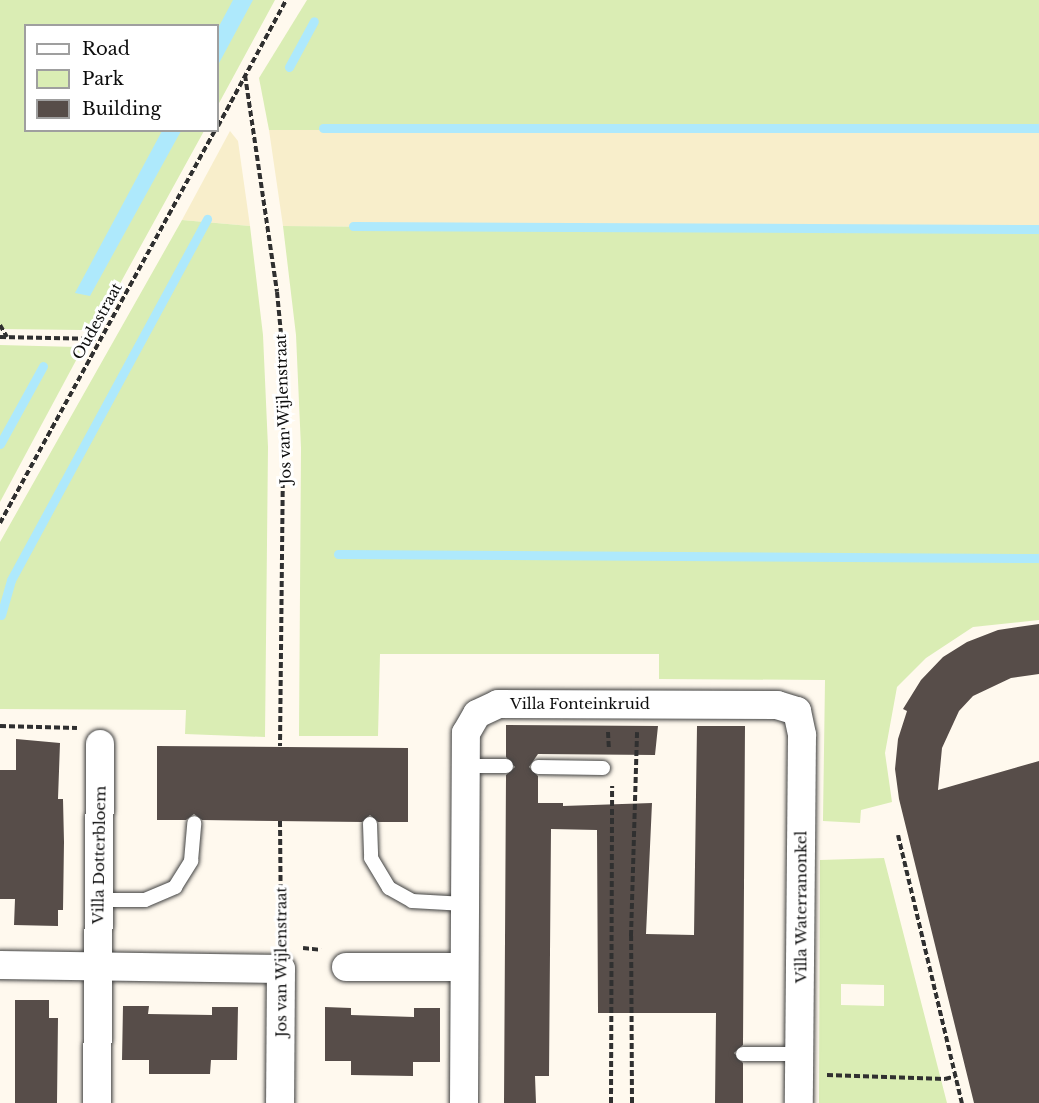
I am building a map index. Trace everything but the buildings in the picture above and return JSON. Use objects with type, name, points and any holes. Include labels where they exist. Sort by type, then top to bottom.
[{"type":"street","name":"Villa Fonteinkruid","points":[[464,1103],[466,733],[477,714],[498,704],[777,705],[797,711]]},
{"type":"street","name":"Villa Waterranonkel","points":[[797,711],[802,735],[799,1103]]},
{"type":"street","name":"Villa Dotterbloem","points":[[97,1103],[100,744]]},
{"type":"street","points":[[0,965],[98,966],[281,959]]},
{"type":"street","name":"Jos van Wijlenstraat","points":[[280,1103],[281,959]]},
{"type":"street","points":[[346,967],[464,967]]},
{"type":"lane","points":[[466,766],[506,766]]},
{"type":"lane","points":[[538,767],[607,771]]},
{"type":"lane","points":[[99,900],[145,900],[175,887],[191,861],[194,823]]},
{"type":"lane","points":[[370,824],[371,858],[389,888],[411,901],[465,904]]},
{"type":"lane","points":[[743,1053],[800,1064]]},
{"type":"path","points":[[219,124],[286,0]]},
{"type":"path","name":"Jos van Wijlenstraat","points":[[245,75],[277,292],[284,365],[280,746]]},
{"type":"path","name":"Oudestraat","points":[[0,523],[214,132]]},
{"type":"path","points":[[0,325],[7,337]]},
{"type":"path","points":[[0,337],[101,339]]},
{"type":"path","points":[[606,705],[609,751]]},
{"type":"path","points":[[632,1103],[631,936],[638,705]]},
{"type":"path","points":[[0,726],[100,728],[100,744]]},
{"type":"path","points":[[607,771],[611,1103]]},
{"type":"path","name":"Jos van Wijlenstraat","points":[[280,821],[281,959]]},
{"type":"path","points":[[898,835],[962,1103]]},
{"type":"path","points":[[281,959],[321,948],[321,966],[346,967]]},
{"type":"path","points":[[800,1064],[945,1079],[956,1076]]},
{"type":"shaded area","points":[[665,128],[1039,130],[1039,233],[283,226],[269,130]]},
{"type":"shaded area","points":[[230,131],[238,141],[250,226],[182,220]]},
{"type":"green space","points":[[0,0],[275,0],[219,103],[219,24],[24,24],[24,132],[203,132],[100,320],[84,330],[0,329]]},
{"type":"green space","points":[[307,0],[1039,0],[1039,130],[269,130],[259,78]]},
{"type":"green space","points":[[182,220],[250,226],[263,335],[268,447],[265,737],[185,734],[186,710],[0,709],[0,542]]},
{"type":"green space","points":[[283,226],[1039,233],[1039,620],[973,627],[926,658],[897,687],[885,753],[892,802],[861,810],[860,823],[823,821],[825,680],[659,679],[659,654],[380,654],[378,736],[299,736],[301,448],[296,335]]},
{"type":"green space","points":[[0,345],[77,347],[80,353],[0,502]]},
{"type":"green space","points":[[884,858],[947,1103],[819,1103],[820,860]],"holes":[[[841,984],[884,985],[884,1006],[841,1005]]]},
{"type":"water","points":[[233,0],[253,0],[219,63],[219,26]]},
{"type":"water","points":[[161,132],[180,132],[90,296],[75,293]]},
{"type":"waterway","points":[[289,67],[314,21]]},
{"type":"waterway","points":[[323,128],[1039,128]]},
{"type":"waterway","points":[[1,615],[11,580],[207,219]]},
{"type":"waterway","points":[[353,226],[1039,229]]},
{"type":"waterway","points":[[0,444],[43,366]]},
{"type":"waterway","points":[[338,554],[1039,558]]}]
